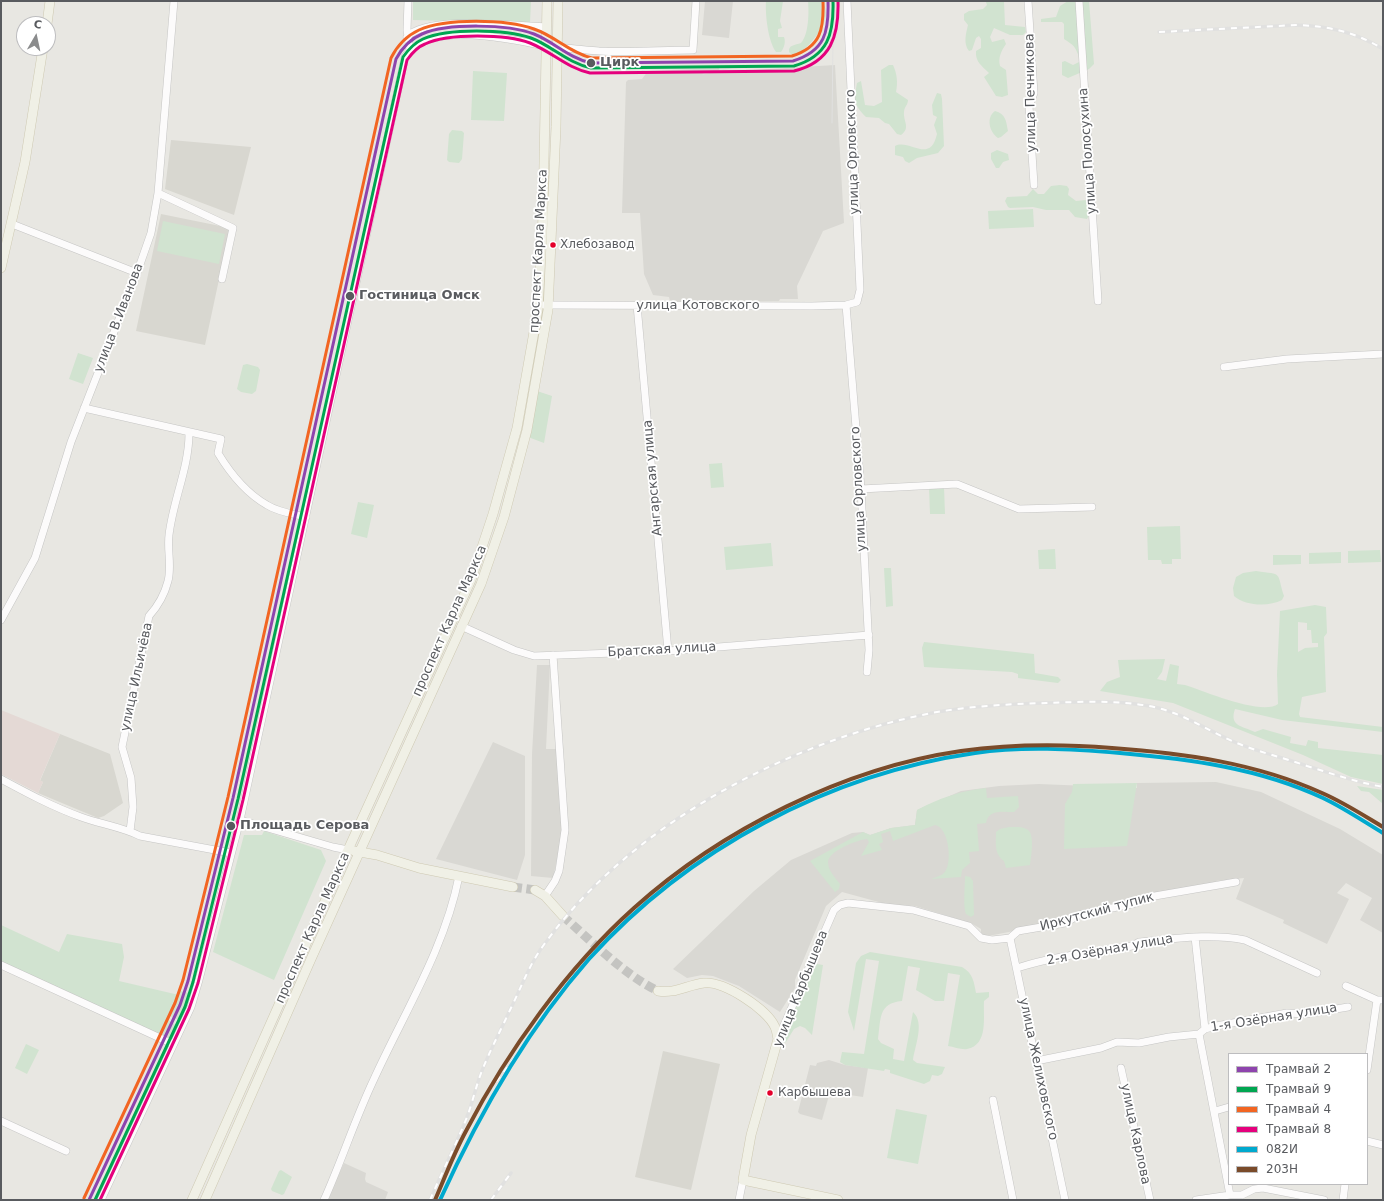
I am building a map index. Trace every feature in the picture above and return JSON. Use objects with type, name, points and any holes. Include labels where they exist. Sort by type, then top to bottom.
[{"type":"main road","points":[[48,16],[50,1]]},
{"type":"main road","name":"проспект Карла Маркса","points":[[192,1200],[348,850],[458,609],[483,548],[517,428],[538,304],[543,216],[547,1]]},
{"type":"main road","name":"проспект Карла Маркса","points":[[205,1200],[359,852],[484,577],[504,517],[521,456],[544,341],[549,305],[556,127],[556,47],[558,1]]},
{"type":"main road","points":[[1,268],[25,162],[42,56]]},
{"type":"main road","points":[[348,850],[377,855],[420,868],[512,886]]},
{"type":"main road","points":[[535,890],[545,896],[563,916]]},
{"type":"main road","points":[[658,991],[668,993],[704,983],[714,984],[729,989],[769,1018],[776,1028],[778,1039]]},
{"type":"main road","points":[[265,1036],[275,1041]]},
{"type":"main road","name":"улица Карбышева","points":[[743,1180],[751,1134],[778,1039]]},
{"type":"main road","points":[[743,1180],[838,1200]]},
{"type":"street","name":"улица В.Иванова","points":[[1,620],[35,558],[71,442],[137,273],[151,233],[158,193],[174,1]]},
{"type":"street","points":[[408,1],[407,37],[410,50]]},
{"type":"street","points":[[100,1200],[194,998],[240,820],[404,61],[410,50],[428,40],[450,36],[499,37],[556,47],[601,51],[693,50],[696,1]]},
{"type":"street","name":"улица Орловского","points":[[847,1],[860,290],[857,302]]},
{"type":"street","name":"улица Печникова","points":[[1028,1],[1034,92],[1029,106],[1034,185]]},
{"type":"street","name":"улица Полосухина","points":[[1079,1],[1098,301]]},
{"type":"street","points":[[407,37],[414,31],[422,28],[447,23],[546,27]]},
{"type":"street","points":[[158,193],[233,228],[222,279]]},
{"type":"street","points":[[12,224],[137,273]]},
{"type":"street","name":"улица Котовского","points":[[538,304],[846,305],[857,302]]},
{"type":"street","name":"Ангарская улица","points":[[637,305],[668,651]]},
{"type":"street","name":"улица Орловского","points":[[846,305],[869,635],[867,672]]},
{"type":"street","points":[[1224,367],[1287,360],[1383,354]]},
{"type":"street","points":[[84,408],[189,433],[221,439],[218,452],[228,470],[245,488],[266,505],[277,510],[306,517]]},
{"type":"street","name":"улица Ильичёва","points":[[130,831],[133,807],[131,778],[122,747],[149,616],[157,607],[168,582],[170,569],[168,550],[169,533],[187,459],[189,433]]},
{"type":"street","points":[[860,490],[957,484],[1019,509],[1092,507]]},
{"type":"street","name":"Братская улица","points":[[461,626],[526,654],[553,655],[668,651],[869,635]]},
{"type":"street","points":[[545,896],[555,881],[559,871],[565,830],[553,655]]},
{"type":"street","points":[[1,779],[38,799],[81,817],[130,831],[140,836],[231,853]]},
{"type":"street","points":[[240,820],[348,850]]},
{"type":"street","points":[[324,1200],[373,1082],[441,938],[454,901],[459,876]]},
{"type":"street","name":"Иркутский тупик","points":[[848,903],[913,910],[969,926],[981,938],[992,940],[1010,938],[1018,931],[1065,923],[1079,915],[1136,903],[1149,897],[1236,882]]},
{"type":"street","name":"улица Карбышева","points":[[778,1039],[834,910],[840,905],[848,903]]},
{"type":"street","points":[[1194,937],[1206,1077],[1215,1111],[1220,1153],[1230,1195]]},
{"type":"street","name":"2-я Озёрная улица","points":[[1017,968],[1078,954],[1132,946],[1139,942],[1194,937],[1245,940],[1318,972]]},
{"type":"street","name":"улица Желиховского","points":[[1010,938],[1065,1200]]},
{"type":"street","points":[[1,965],[173,1044]]},
{"type":"street","points":[[1346,986],[1380,1000],[1368,1065]]},
{"type":"street","name":"1-я Озёрная улица","points":[[1036,1061],[1102,1048],[1116,1042],[1139,1043],[1202,1032],[1287,1013],[1306,1014],[1348,1007]]},
{"type":"street","name":"улица Карлова","points":[[1121,1068],[1150,1200]]},
{"type":"street","points":[[993,1100],[1013,1200]]},
{"type":"street","points":[[1215,1111],[1228,1107]]},
{"type":"street","points":[[1,1121],[66,1151]]},
{"type":"street","points":[[1368,1141],[1383,1145]]},
{"type":"street","name":"улица Карбышева","points":[[739,1200],[743,1180]]},
{"type":"street","points":[[1343,1200],[1345,1185]]},
{"type":"street","points":[[1196,1200],[1230,1195],[1242,1195],[1254,1188],[1263,1188],[1324,1200]]},
{"type":"shaded area","points":[[705,1],[733,1],[729,38],[702,35]]},
{"type":"shaded area","points":[[835,65],[844,223],[823,231],[797,286],[798,299],[780,299],[779,301],[670,301],[669,297],[653,295],[644,274],[640,213],[622,213],[626,82],[628,80],[642,79],[648,71],[719,68],[720,72]]},
{"type":"shaded area","points":[[171,140],[251,147],[234,215],[165,189]]},
{"type":"shaded area","points":[[161,214],[230,228],[205,345],[136,331]]},
{"type":"shaded area","points":[[537,665],[550,665],[546,749],[558,749],[562,836],[553,878],[531,876],[532,754]]},
{"type":"shaded area","points":[[1,710],[60,734],[40,780],[43,782],[38,793],[1,774]]},
{"type":"shaded area","points":[[60,734],[110,754],[123,803],[104,816],[98,818],[38,793],[43,782],[40,781]]},
{"type":"shaded area","points":[[493,742],[525,756],[525,855],[517,880],[436,859]]},
{"type":"shaded area","points":[[1216,782],[1261,792],[1340,829],[1383,855],[1383,933],[1360,920],[1372,898],[1346,883],[1337,893],[1349,899],[1327,944],[1283,923],[1284,920],[1236,899],[1244,878],[1216,881],[1214,884],[1078,912],[1063,917],[1057,923],[993,935],[981,935],[981,929],[971,923],[915,906],[886,904],[842,892],[826,906],[795,980],[795,988],[780,1012],[739,986],[713,976],[702,975],[687,978],[673,969],[754,891],[791,860],[852,833],[863,832],[870,835],[891,828],[915,825],[917,810],[961,791],[999,786],[1039,784],[1137,788],[1137,783]]},
{"type":"shaded area","points":[[663,1051],[720,1064],[691,1190],[635,1177]]},
{"type":"shaded area","points":[[829,1060],[845,1065],[868,1068],[863,1097],[830,1092],[822,1120],[800,1114],[798,1112],[810,1065],[816,1066],[817,1063]]},
{"type":"shaded area","points":[[344,1163],[366,1173],[366,1182],[388,1192],[385,1200],[327,1200]]},
{"type":"green space","points":[[413,1],[531,1],[530,23],[413,20]]},
{"type":"green space","points":[[766,1],[783,1],[780,21],[782,28],[778,29],[778,37],[784,37],[785,39],[781,52],[776,52],[771,41],[766,13]]},
{"type":"green space","points":[[808,1],[822,1],[826,16],[824,24],[814,39],[797,56],[793,56],[789,52],[790,48],[801,43],[806,34]]},
{"type":"green space","points":[[976,1],[1004,1],[1005,25],[1025,27],[1026,32],[1023,35],[1010,35],[994,28],[990,37],[992,42],[1004,39],[1006,44],[1000,55],[999,63],[1000,66],[1006,70],[1008,95],[1002,97],[996,96],[984,77],[989,73],[980,64],[976,55],[976,51],[981,48],[981,39],[979,36],[976,38],[972,50],[969,51],[966,45],[966,31],[968,25],[964,20],[964,14],[969,11],[983,9],[987,5],[986,2]]},
{"type":"green space","points":[[1068,1],[1089,1],[1094,64],[1089,69],[1068,78],[1062,75],[1062,62],[1065,61],[1073,65],[1081,61],[1076,50],[1074,46],[1064,39],[1064,24],[1062,22],[1041,22],[1041,19],[1056,17],[1060,6]]},
{"type":"green space","points":[[889,65],[893,65],[895,72],[897,81],[896,92],[908,100],[904,112],[906,130],[901,135],[897,134],[889,124],[885,123],[879,118],[866,117],[859,109],[855,98],[857,83],[861,81],[865,105],[874,106],[882,102],[881,70]]},
{"type":"green space","points":[[473,71],[507,73],[504,121],[471,120]]},
{"type":"green space","points":[[937,93],[941,94],[942,99],[944,146],[938,153],[917,158],[909,163],[905,161],[903,157],[895,155],[895,146],[901,144],[924,149],[929,148],[934,143],[937,134],[934,125],[937,117],[933,115],[932,105]]},
{"type":"green space","points":[[995,111],[999,112],[1003,116],[1006,121],[1008,131],[998,138],[992,132],[990,124],[990,117]]},
{"type":"green space","points":[[452,130],[462,131],[464,133],[462,159],[459,163],[449,162],[447,160],[449,134]]},
{"type":"green space","points":[[997,150],[1008,154],[1009,160],[1003,162],[999,168],[996,168],[991,159],[991,153]]},
{"type":"green space","points":[[1051,186],[1067,186],[1069,189],[1068,195],[1076,201],[1086,200],[1089,202],[1090,213],[1087,219],[1075,217],[1069,210],[1046,210],[1033,207],[1010,208],[1005,201],[1007,197],[1027,196],[1033,189],[1038,194],[1044,194]]},
{"type":"green space","points":[[1033,209],[1034,227],[989,229],[988,211]]},
{"type":"green space","points":[[163,221],[225,234],[219,264],[157,251]]},
{"type":"green space","points":[[78,353],[93,358],[83,384],[69,379]]},
{"type":"green space","points":[[247,364],[258,367],[260,370],[256,391],[252,394],[241,392],[237,389],[243,365]]},
{"type":"green space","points":[[537,391],[552,396],[544,443],[528,437]]},
{"type":"green space","points":[[722,463],[724,487],[711,488],[709,464]]},
{"type":"green space","points":[[929,487],[944,487],[945,514],[930,514]]},
{"type":"green space","points":[[358,502],[374,505],[367,538],[351,534]]},
{"type":"green space","points":[[1180,526],[1181,559],[1172,559],[1172,564],[1162,564],[1161,560],[1148,560],[1147,527]]},
{"type":"green space","points":[[771,543],[773,566],[726,570],[724,547]]},
{"type":"green space","points":[[1055,549],[1056,569],[1039,569],[1038,550]]},
{"type":"green space","points":[[1380,550],[1381,562],[1348,563],[1348,551]]},
{"type":"green space","points":[[1341,552],[1341,563],[1309,564],[1309,553]]},
{"type":"green space","points":[[1273,555],[1301,555],[1301,564],[1273,565]]},
{"type":"green space","points":[[884,568],[891,568],[893,606],[886,607]]},
{"type":"green space","points":[[1256,571],[1271,573],[1278,576],[1284,596],[1282,600],[1271,604],[1251,604],[1234,596],[1233,588],[1236,577],[1243,573]]},
{"type":"green space","points":[[1315,605],[1326,607],[1327,633],[1324,637],[1326,692],[1302,697],[1299,714],[1300,717],[1383,727],[1383,732],[1282,720],[1235,709],[1235,722],[1241,727],[1255,732],[1263,729],[1291,737],[1290,743],[1306,746],[1308,740],[1318,742],[1318,748],[1383,755],[1383,784],[1351,777],[1303,755],[1173,703],[1100,691],[1107,682],[1120,677],[1118,660],[1165,659],[1162,672],[1157,679],[1166,681],[1170,664],[1179,666],[1177,684],[1185,685],[1247,705],[1270,707],[1278,704],[1277,674],[1280,611]],"holes":[[[1298,622],[1307,623],[1307,630],[1311,630],[1312,643],[1318,643],[1318,647],[1305,648],[1298,652]]]},
{"type":"green space","points":[[924,642],[1034,654],[1035,673],[1058,677],[1061,680],[1058,683],[1018,678],[1018,674],[1012,672],[924,667],[922,648]]},
{"type":"green space","points":[[1137,783],[1127,846],[1064,849],[1065,804],[1072,792],[1073,784]]},
{"type":"green space","points":[[1357,786],[1383,790],[1383,804],[1369,792],[1361,791]]},
{"type":"green space","points":[[986,788],[987,798],[1018,796],[1019,807],[1014,812],[993,813],[987,819],[986,823],[977,824],[979,851],[969,852],[970,863],[962,870],[961,877],[932,879],[944,873],[947,868],[949,854],[944,832],[940,827],[935,825],[893,841],[890,831],[881,834],[883,842],[879,844],[882,850],[861,856],[869,842],[867,839],[857,841],[838,850],[829,858],[828,862],[830,871],[840,884],[839,889],[835,892],[810,861],[863,832],[870,835],[891,828],[915,825],[917,810],[934,802],[959,793]]},
{"type":"green space","points":[[1009,827],[1024,828],[1030,833],[1032,846],[1030,865],[1006,868],[1004,861],[997,852],[996,832],[1000,829]]},
{"type":"green space","name":"Площадь Серова","points":[[264,831],[321,850],[326,861],[274,980],[213,952],[244,835],[262,835]]},
{"type":"green space","points":[[965,876],[970,877],[973,881],[974,915],[971,917],[966,914],[965,911]]},
{"type":"green space","points":[[1,925],[59,952],[67,934],[122,944],[124,957],[119,981],[179,995],[180,991],[190,993],[179,1020],[170,1016],[168,1020],[176,1025],[171,1037],[166,1037],[1,964]]},
{"type":"green space","points":[[870,952],[962,967],[971,975],[976,993],[989,992],[989,997],[984,1001],[984,1022],[982,1036],[979,1042],[967,1049],[948,1046],[960,975],[948,973],[944,1001],[935,1001],[916,990],[920,968],[908,966],[902,1001],[894,1002],[889,1005],[882,1013],[878,1039],[881,1043],[894,1049],[893,1059],[904,1061],[913,1012],[917,1017],[919,1028],[913,1060],[917,1063],[945,1067],[942,1074],[938,1076],[932,1075],[930,1081],[924,1084],[890,1073],[890,1070],[885,1069],[884,1071],[845,1065],[840,1062],[842,1052],[864,1054],[879,961],[866,959],[854,1031],[848,1012],[856,963],[861,956]]},
{"type":"green space","points":[[813,965],[823,965],[812,1035],[805,1028],[800,1026],[794,1029],[786,1042],[782,1043],[780,1041]]},
{"type":"green space","points":[[26,1044],[39,1050],[27,1074],[15,1068]]},
{"type":"green space","points":[[896,1109],[927,1115],[918,1164],[887,1158]]},
{"type":"green space","points":[[281,1170],[292,1177],[284,1194],[282,1195],[272,1191],[271,1189],[279,1171]]},
{"type":"tunnel","points":[[513,887],[535,890]]},
{"type":"tunnel","points":[[563,916],[621,967],[658,991]]},
{"type":"tram line","name":"4","points":[[84,1198],[175,1003],[183,980],[228,797],[393,54],[406,38],[419,30],[444,23],[476,21],[508,23],[534,29],[584,56],[592,58],[792,56],[809,48],[819,36],[823,20],[823,1]]},
{"type":"tram line","name":"2","points":[[89,1200],[180,1005],[188,981],[233,798],[398,55],[410,41],[433,30],[478,26],[509,28],[534,34],[569,54],[591,63],[793,61],[812,52],[823,39],[826,31],[828,1]]},
{"type":"tram line","name":"9","points":[[95,1200],[185,1007],[193,982],[238,799],[403,57],[417,43],[434,35],[461,31],[492,31],[531,38],[539,41],[567,58],[583,66],[591,68],[794,66],[815,56],[822,50],[827,42],[832,24],[833,1]]},
{"type":"tram line","name":"8","points":[[100,1200],[189,1009],[198,983],[243,800],[407,60],[420,47],[435,40],[462,36],[493,36],[530,43],[567,64],[590,73],[794,71],[807,67],[817,61],[830,46],[837,25],[838,1]]},
{"type":"tram line","points":[[829,13],[833,39],[832,123]]},
{"type":"tram line","points":[[601,63],[621,66]]},
{"type":"tram line","points":[[703,74],[744,65]]},
{"type":"tram line","points":[[630,66],[647,72]]},
{"type":"railway","points":[[1159,32],[1297,25],[1342,31],[1362,38],[1383,49]]},
{"type":"railway","points":[[430,1200],[467,1117],[480,1076],[487,1060],[529,969],[543,946],[579,902],[621,862],[668,825],[718,793],[772,766],[826,743],[882,725],[937,712],[964,708],[1005,705],[1107,702],[1131,703],[1167,710],[1232,741],[1251,748],[1345,778],[1383,787]]},
{"type":"railway","points":[[489,1091],[516,1056]]},
{"type":"railway","points":[[491,1200],[511,1173]]},
{"type":"transit line","name":"203Н","points":[[435,1200],[462,1139],[500,1071],[540,1012],[585,957],[634,908],[668,880],[705,853],[786,807],[829,788],[873,772],[917,759],[961,751],[1036,745],[1112,748],[1165,753],[1219,761],[1271,774],[1330,797],[1383,827]]},
{"type":"transit line","name":"082И","points":[[440,1200],[471,1136],[524,1044],[566,986],[589,959],[628,919],[671,883],[716,851],[764,823],[815,798],[867,779],[921,763],[975,753],[1011,749],[1084,750],[1172,758],[1223,766],[1249,772],[1274,779],[1323,798],[1346,810],[1383,833]]},
{"type":"place","name":"Цирк","points":[[591,63]]},
{"type":"place","name":"Хлебозавод","points":[[553,245]]},
{"type":"place","name":"Гостиница Омск","points":[[350,296]]},
{"type":"place","name":"Площадь Серова","points":[[231,826]]},
{"type":"place","name":"Карбышева","points":[[770,1093]]}]
